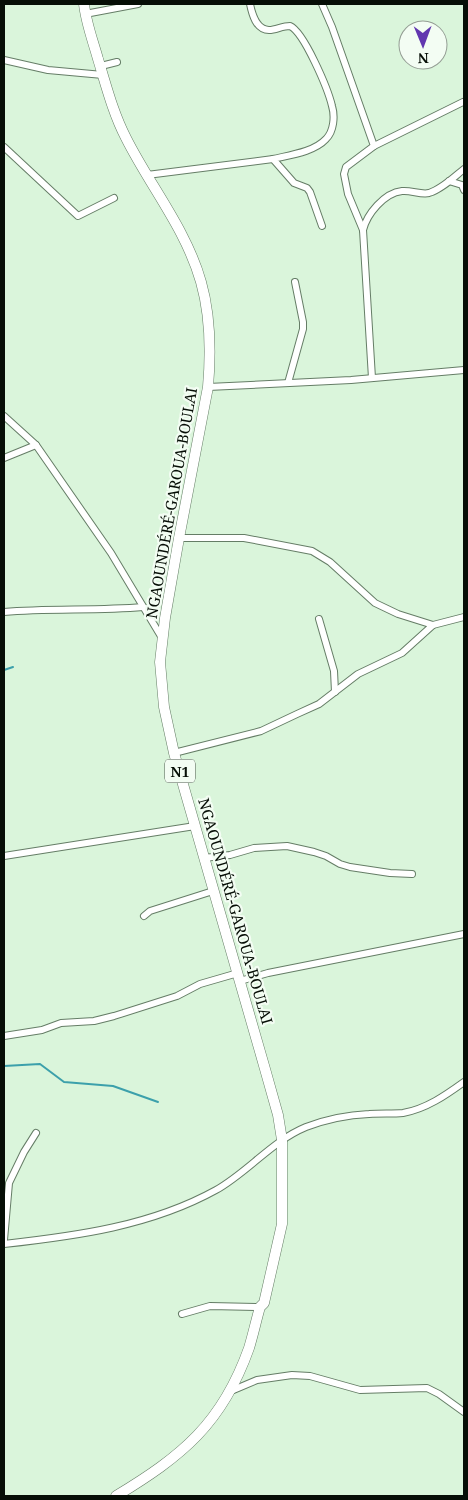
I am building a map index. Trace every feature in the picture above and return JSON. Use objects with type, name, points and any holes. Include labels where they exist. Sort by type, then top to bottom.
[{"type":"highway","name":"NGAOUNDÉRÉ-GAROUA-BOULAI","points":[[85,9],[102,71],[125,136],[175,222],[190,252],[201,281],[207,308],[210,333],[208,387],[178,538],[162,638],[161,683],[174,753],[272,1092],[282,1140],[282,1224],[264,1303],[260,1307],[249,1347],[231,1391],[205,1428],[184,1448],[160,1468],[116,1496]]},
{"type":"street","points":[[85,9],[138,4]]},
{"type":"street","points":[[148,175],[273,159],[314,148],[326,139],[332,127],[332,106],[312,56],[298,31],[290,26],[269,30],[260,28],[254,19],[250,4]]},
{"type":"street","points":[[322,4],[374,146]]},
{"type":"street","points":[[4,60],[48,70],[102,71],[117,62]]},
{"type":"street","points":[[372,378],[363,230],[348,194],[344,174],[346,167],[374,146],[463,102]]},
{"type":"street","points":[[4,147],[78,216],[114,198]]},
{"type":"street","points":[[273,159],[294,183],[307,188],[310,192],[322,226]]},
{"type":"street","points":[[363,230],[370,212],[394,193],[402,191],[429,193],[450,181],[464,169]]},
{"type":"street","points":[[450,181],[462,185],[464,190]]},
{"type":"street","points":[[288,383],[303,334],[303,322],[295,282]]},
{"type":"street","points":[[208,387],[372,378],[464,370]]},
{"type":"street","points":[[4,416],[36,445],[111,553],[162,638]]},
{"type":"street","points":[[4,458],[36,445]]},
{"type":"street","points":[[178,538],[244,538],[312,552],[330,562],[375,602],[398,614],[433,625]]},
{"type":"street","points":[[4,612],[36,609],[99,610],[143,608]]},
{"type":"street","points":[[174,753],[261,731],[319,704],[358,674],[402,653],[433,625],[464,617]]},
{"type":"street","points":[[320,620],[334,671],[335,692]]},
{"type":"street","points":[[4,856],[195,826]]},
{"type":"street","points":[[204,858],[230,855],[254,848],[286,846],[314,852],[350,867],[412,874]]},
{"type":"street","points":[[144,916],[150,911],[213,891]]},
{"type":"street","points":[[4,1036],[36,1031],[61,1023],[94,1021],[114,1016],[177,996],[205,982],[268,973],[464,934]]},
{"type":"street","points":[[4,1244],[103,1230],[138,1222],[176,1209],[230,1182],[294,1132],[336,1118],[404,1112],[416,1109],[429,1104],[464,1082]]},
{"type":"street","points":[[4,1240],[6,1182],[36,1133]]},
{"type":"street","points":[[182,1314],[210,1306],[260,1307]]},
{"type":"street","points":[[231,1391],[257,1380],[292,1375],[310,1376],[360,1390],[427,1388],[464,1412]]},
{"type":"waterway","points":[[4,670],[13,667]]},
{"type":"waterway","points":[[4,1066],[40,1064],[64,1082],[113,1086],[158,1102]]}]
